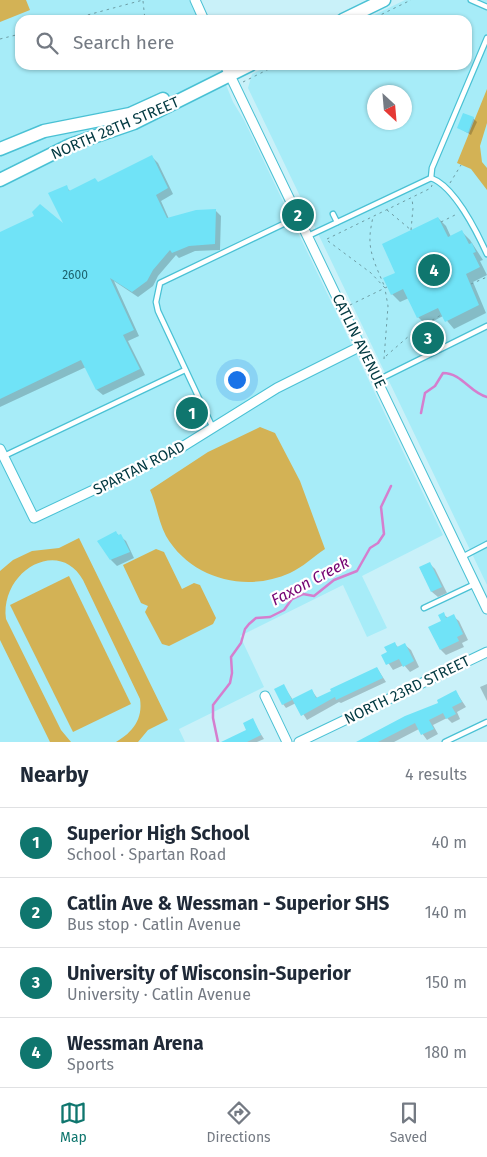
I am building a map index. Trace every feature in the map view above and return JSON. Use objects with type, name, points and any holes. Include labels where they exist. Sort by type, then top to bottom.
[{"type":"main road","points":[[352,15],[384,0]]},
{"type":"main road","name":"NORTH 28TH STREET","points":[[0,149],[44,131],[130,114],[213,76],[230,75]]},
{"type":"main road","name":"NORTH 28TH STREET","points":[[0,180],[70,145],[134,123],[230,75]]},
{"type":"street","points":[[195,0],[202,15]]},
{"type":"street","name":"CATLIN AVENUE","points":[[230,75],[487,608]]},
{"type":"street","name":"SPARTAN ROAD","points":[[2,453],[34,518],[174,452],[212,426],[281,385],[362,346]]},
{"type":"street","name":"NORTH 23RD STREET","points":[[299,742],[487,652]]},
{"type":"street","points":[[265,696],[287,742]]},
{"type":"lane","points":[[471,0],[487,7]]},
{"type":"lane","points":[[433,179],[432,168],[487,38]]},
{"type":"lane","points":[[433,179],[446,188],[487,254]]},
{"type":"lane","points":[[308,236],[408,188],[433,179]]},
{"type":"lane","points":[[333,214],[337,222]]},
{"type":"lane","points":[[212,426],[157,308],[160,283],[298,217]]},
{"type":"lane","points":[[378,380],[487,326]]},
{"type":"lane","points":[[2,453],[185,370]]},
{"type":"lane","points":[[462,557],[487,544]]},
{"type":"lane","points":[[424,608],[475,583]]},
{"type":"lane","points":[[445,742],[487,722]]},
{"type":"path","points":[[88,15],[143,0],[144,15]]},
{"type":"path","points":[[380,15],[411,0]]},
{"type":"path","points":[[0,39],[15,35]]},
{"type":"path","points":[[230,75],[254,70]]},
{"type":"path","points":[[446,188],[461,165]]},
{"type":"path","points":[[386,288],[370,273],[327,240],[431,188],[433,179]]},
{"type":"path","points":[[382,201],[386,210],[411,230],[413,208],[408,188]]},
{"type":"path","points":[[441,222],[462,211]]},
{"type":"path","points":[[373,216],[370,237],[374,261],[386,288],[388,306],[384,358],[417,329],[441,315]]},
{"type":"path","points":[[471,284],[487,277]]},
{"type":"path","points":[[343,309],[386,288]]},
{"type":"shaded area","points":[[0,0],[189,0],[196,15],[15,15],[15,70],[220,70],[233,102],[244,120],[443,535],[362,576],[387,628],[367,637],[343,585],[240,636],[264,687],[179,729],[185,742],[0,742]]},
{"type":"shaded area","points":[[0,0],[26,0],[30,10],[0,22]]},
{"type":"shaded area","points":[[405,0],[487,0],[487,585],[248,88],[252,74],[260,70],[472,70],[472,15],[374,15]]},
{"type":"shaded area","points":[[487,89],[487,123],[480,146],[482,162],[487,168],[487,190],[471,169],[457,163]]},
{"type":"shaded area","points":[[260,427],[275,433],[300,481],[325,549],[295,571],[273,579],[256,582],[221,578],[205,572],[190,563],[177,551],[163,530],[150,490],[208,452]]},
{"type":"shaded area","points":[[79,538],[168,720],[148,730],[138,742],[116,742],[136,724],[140,713],[140,699],[83,580],[73,567],[60,561],[47,561],[33,565],[21,574],[12,587],[7,602],[6,619],[61,730],[71,742],[50,742],[0,640],[0,571],[13,560],[32,551],[59,548]]},
{"type":"shaded area","points":[[156,549],[164,552],[182,589],[194,583],[200,585],[216,618],[213,624],[169,646],[162,644],[145,612],[148,606],[141,603],[123,565]]},
{"type":"shaded area","points":[[69,576],[131,704],[73,732],[10,605]]},
{"type":"building","points":[[463,113],[474,117],[468,133],[457,128]]},
{"type":"building","points":[[152,155],[168,188],[156,195],[167,218],[196,210],[216,209],[215,244],[189,246],[172,253],[170,250],[153,270],[147,281],[132,292],[110,278],[134,330],[123,335],[140,369],[96,390],[81,360],[0,399],[0,232],[34,216],[32,212],[40,204],[63,223],[48,193],[67,185],[69,191],[95,178],[98,182]]},
{"type":"building","points":[[438,217],[448,237],[462,230],[469,244],[472,243],[476,252],[473,253],[480,267],[466,274],[479,305],[445,322],[438,308],[417,318],[403,289],[391,295],[383,278],[395,273],[382,244]]},
{"type":"building","points":[[116,531],[118,535],[121,534],[130,552],[110,560],[97,541]]},
{"type":"building","points":[[430,562],[442,587],[431,592],[419,567]]},
{"type":"building","points":[[444,612],[446,618],[454,614],[463,634],[457,637],[459,641],[440,650],[428,627],[441,621],[438,615]]},
{"type":"building","points":[[395,642],[397,647],[405,643],[414,661],[403,667],[399,659],[386,665],[381,655],[387,652],[384,647]]},
{"type":"building","points":[[377,667],[383,678],[336,700],[335,697],[301,716],[292,699],[312,689],[316,698],[331,691],[330,689]]},
{"type":"building","points":[[284,684],[292,700],[282,705],[274,689]]},
{"type":"building","points":[[456,690],[462,702],[452,707],[456,714],[446,719],[443,713],[429,720],[434,729],[421,735],[415,723],[378,742],[356,742],[405,716],[438,703],[437,700]]},
{"type":"building","points":[[253,718],[261,735],[247,742],[221,742],[246,730],[243,723]]},
{"type":"waterway","name":"Faxon Creek","points":[[421,413],[425,393],[435,386],[443,373],[456,376],[476,392],[487,397]]},
{"type":"waterway","name":"Faxon Creek","points":[[218,742],[213,718],[213,705],[230,683],[232,673],[231,657],[241,643],[245,629],[256,618],[270,617],[284,610],[292,599],[303,594],[314,596],[334,580],[357,571],[370,548],[378,543],[384,534],[381,507],[391,486]]},
{"type":"place","name":"Catlin Ave & Wessman - Superior SHS","points":[[298,215]]},
{"type":"place","name":"Wessman Arena","points":[[434,270]]},
{"type":"place","name":"University of Wisconsin-Superior","points":[[428,338]]},
{"type":"place","name":"Superior High School","points":[[192,413]]}]
